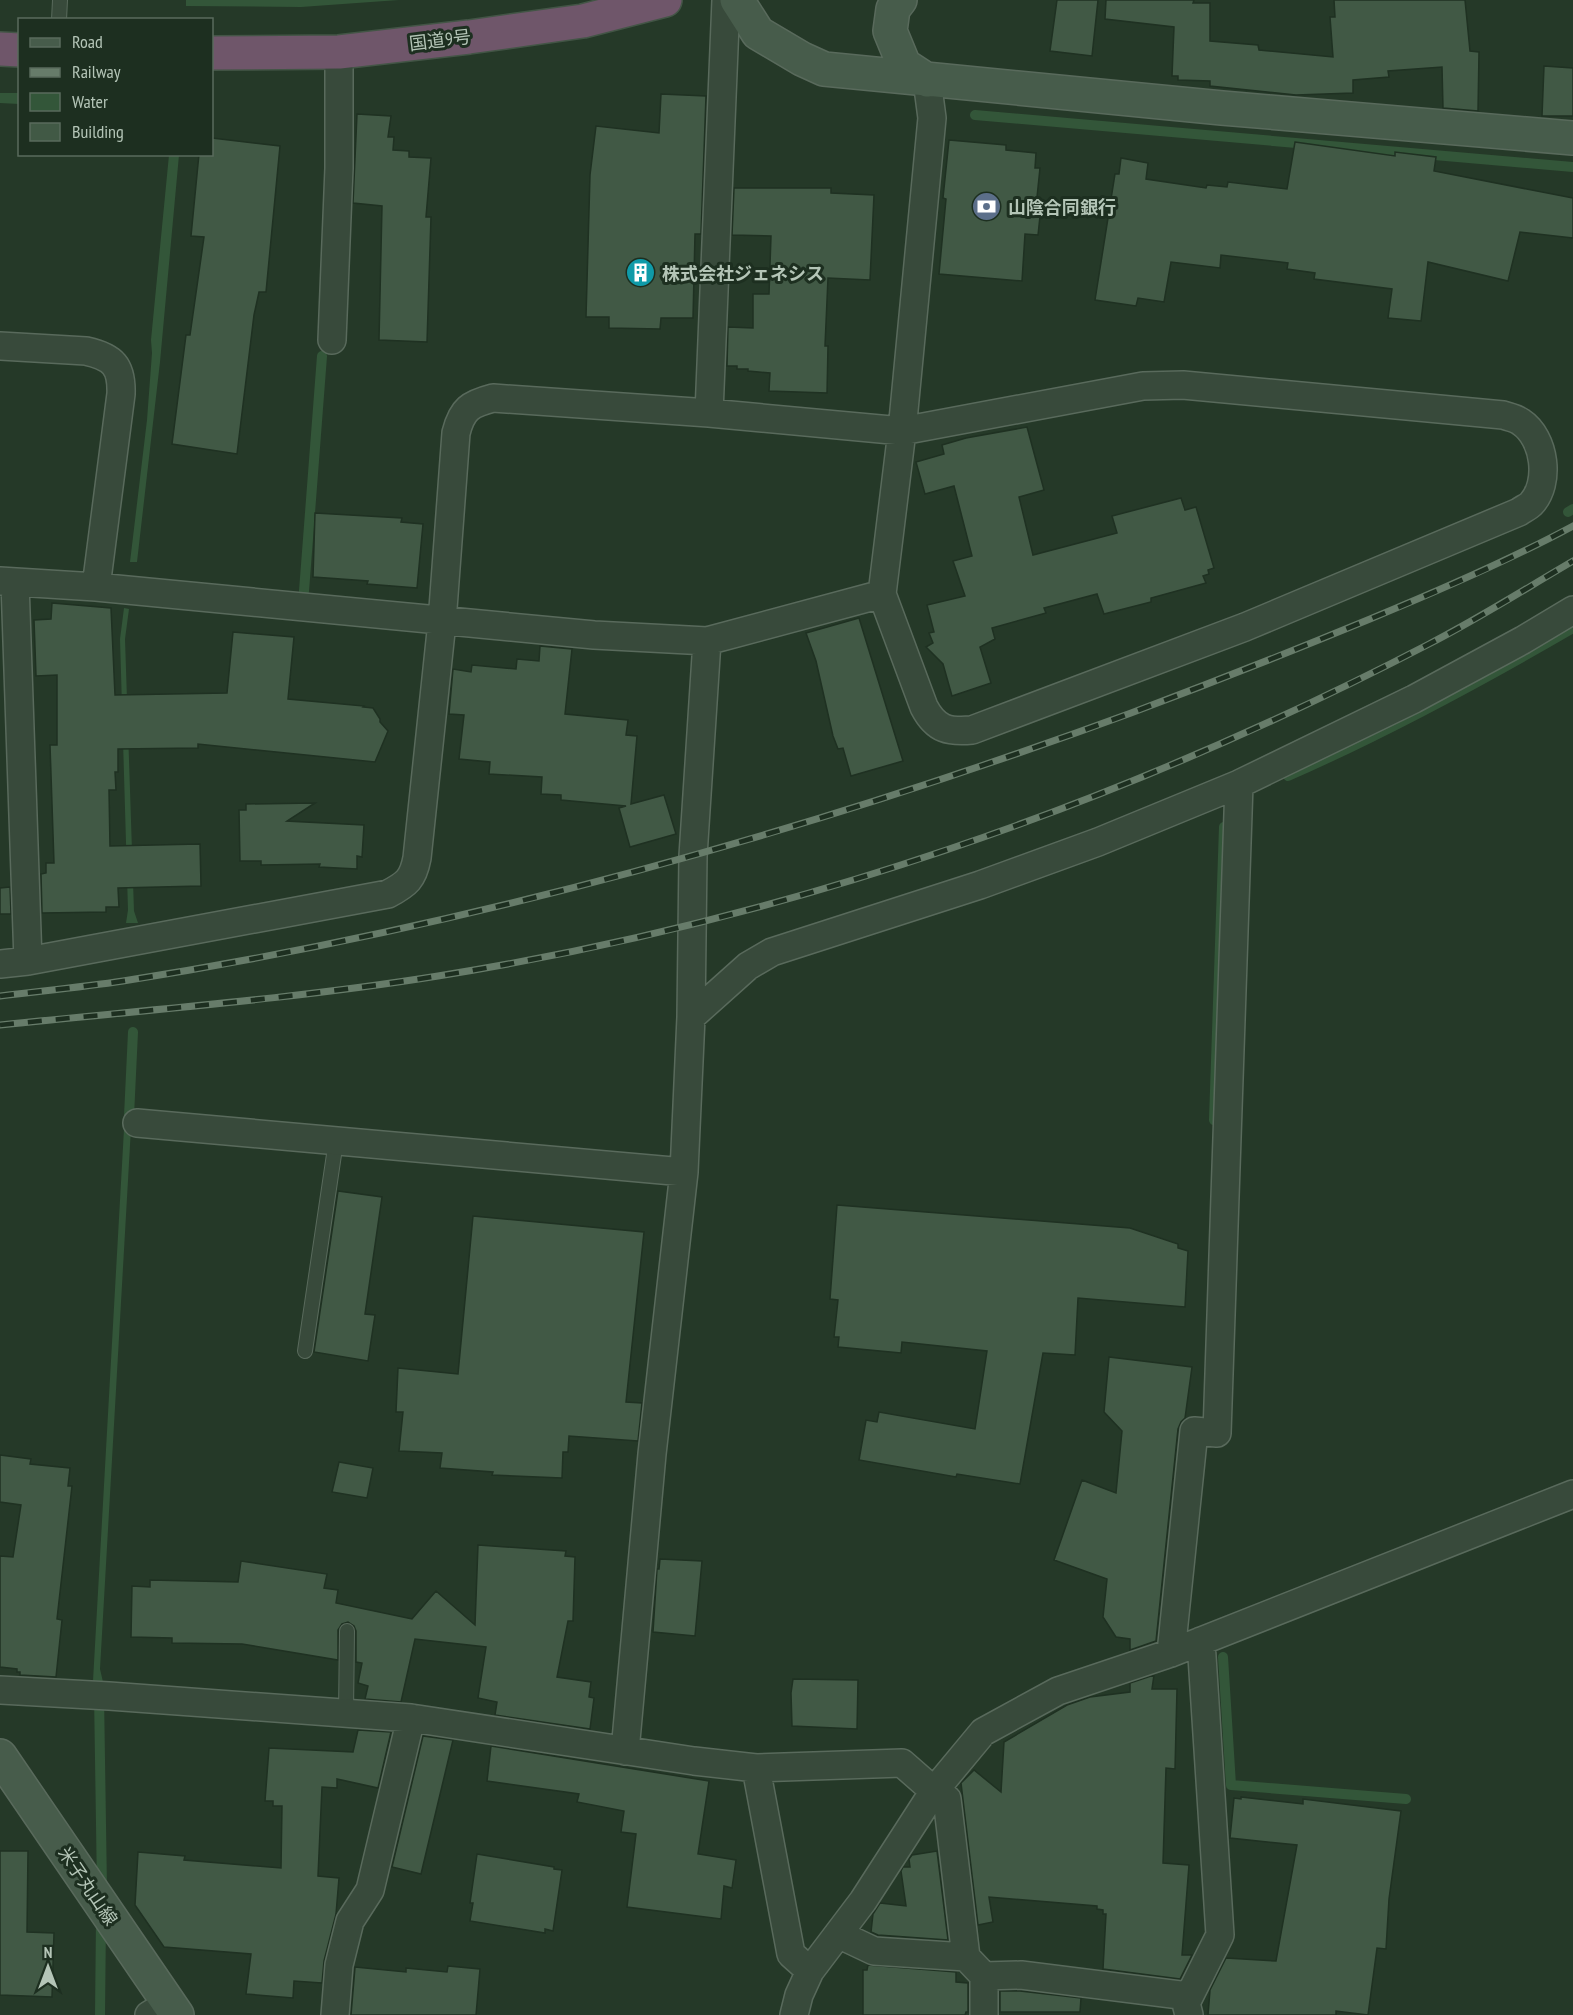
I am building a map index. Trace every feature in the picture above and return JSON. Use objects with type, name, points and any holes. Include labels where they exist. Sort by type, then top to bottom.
[{"type":"highway","name":"国道9号","points":[[213,53],[339,52],[583,21],[600,8],[665,0]]},
{"type":"highway","points":[[0,49],[18,50]]},
{"type":"street","points":[[709,413],[726,0]]},
{"type":"street","points":[[737,0],[758,33],[824,69],[1222,108],[1573,138]]},
{"type":"street","points":[[0,964],[28,961],[388,894],[401,886],[414,873],[442,622],[456,433],[460,419],[476,402],[493,398],[709,413],[902,431],[1143,386],[1183,385],[1503,415],[1520,420],[1530,429],[1539,444],[1543,475],[1538,494],[1519,512],[1245,627],[972,730],[944,729],[929,717],[882,594],[902,431],[932,118],[927,80],[904,64],[890,31],[893,9],[900,0]]},
{"type":"street","points":[[332,340],[339,168],[339,52]]},
{"type":"street","points":[[0,346],[86,351],[98,354],[118,367],[122,378],[121,394],[96,587]]},
{"type":"street","points":[[28,961],[7,582],[96,587],[594,635],[707,641],[882,594]]},
{"type":"street","points":[[691,1017],[748,966],[772,952],[980,885],[1098,842],[1239,784],[1414,699],[1573,610]]},
{"type":"street","points":[[625,1750],[652,1454],[684,1172],[691,1017],[693,856],[707,641]]},
{"type":"street","points":[[1171,1653],[1194,1431],[1217,1432],[1239,784]]},
{"type":"street","points":[[137,1123],[684,1172]]},
{"type":"street","points":[[794,2015],[803,1984],[810,1971],[863,1901],[933,1791],[983,1732],[1058,1691],[1171,1653],[1573,1494]]},
{"type":"street","points":[[838,1934],[874,1951],[1021,1974],[1189,2006],[1221,1935],[1201,1641]]},
{"type":"street","points":[[0,1690],[411,1718],[756,1768],[902,1763],[933,1791],[947,1799],[984,2015]]},
{"type":"street","points":[[335,2015],[339,1965],[350,1921],[370,1890],[411,1718]]},
{"type":"street","name":"米子丸山線","points":[[0,1756],[165,2011]]},
{"type":"street","points":[[756,1768],[791,1953],[810,1971]]},
{"type":"lane","points":[[59,18],[60,0]]},
{"type":"lane","points":[[305,1351],[336,1142]]},
{"type":"lane","points":[[346,1713],[347,1632]]},
{"type":"water","points":[[186,0],[399,0],[301,7],[186,6]]},
{"type":"water","points":[[0,93],[18,93],[18,104],[0,103]]},
{"type":"water","points":[[169,156],[179,156],[160,362],[137,562],[130,562],[147,420],[151,340]]},
{"type":"water","points":[[124,608],[129,609],[125,639],[134,911],[138,923],[126,923],[128,910],[120,639]]},
{"type":"water","points":[[131,1128],[100,1669],[103,1682],[93,1681],[124,1129]]},
{"type":"building","points":[[1057,0],[1098,0],[1092,56],[1050,51]]},
{"type":"building","points":[[1106,0],[1194,0],[1193,3],[1210,3],[1210,41],[1258,45],[1259,50],[1333,57],[1330,17],[1335,17],[1334,0],[1465,0],[1470,51],[1479,52],[1478,111],[1443,108],[1442,67],[1388,71],[1389,77],[1353,80],[1353,93],[1296,95],[1210,86],[1210,81],[1178,80],[1178,76],[1172,76],[1174,27],[1105,19]]},
{"type":"building","points":[[1544,66],[1573,68],[1573,116],[1542,116]]},
{"type":"building","points":[[661,94],[706,96],[701,234],[695,234],[693,318],[661,318],[660,329],[609,328],[609,317],[586,317],[590,175],[596,126],[659,133]]},
{"type":"building","points":[[357,114],[391,116],[388,137],[394,137],[393,150],[409,151],[409,157],[431,158],[426,217],[431,217],[427,342],[379,340],[382,206],[353,203]]},
{"type":"building","points":[[213,138],[280,146],[266,292],[259,292],[254,315],[237,454],[172,444],[186,335],[190,335],[204,237],[191,236],[199,156],[213,156]]},
{"type":"building","points":[[949,140],[1006,145],[1006,150],[1036,153],[1035,168],[1040,168],[1036,207],[1041,207],[1038,235],[1025,234],[1022,281],[939,274]]},
{"type":"building","points":[[1295,142],[1395,156],[1395,152],[1436,157],[1434,171],[1573,198],[1573,238],[1520,232],[1508,281],[1428,262],[1421,321],[1388,318],[1392,289],[1314,279],[1315,273],[1287,269],[1288,263],[1221,255],[1220,268],[1171,262],[1164,302],[1138,298],[1136,306],[1095,300],[1115,174],[1119,174],[1121,158],[1148,163],[1146,179],[1206,188],[1207,185],[1227,187],[1228,182],[1287,189]]},
{"type":"building","points":[[734,188],[831,188],[831,193],[874,195],[870,280],[828,278],[825,346],[828,346],[827,393],[769,391],[770,373],[727,366],[728,327],[753,328],[753,294],[769,294],[771,236],[732,235]]},
{"type":"building","points":[[1027,427],[1044,490],[1019,497],[1033,555],[1117,533],[1112,516],[1181,498],[1185,510],[1196,507],[1214,568],[1208,570],[1209,574],[1203,576],[1206,583],[1151,598],[1151,602],[1104,614],[1097,594],[1044,608],[1046,613],[992,628],[995,639],[980,647],[991,683],[952,696],[943,664],[926,647],[933,643],[929,633],[934,632],[927,605],[965,596],[953,561],[972,556],[954,486],[925,494],[916,462],[944,454],[942,445],[966,438]]},
{"type":"building","points":[[315,513],[402,518],[401,522],[423,524],[417,588],[367,584],[368,581],[313,577]]},
{"type":"building","points":[[52,603],[111,608],[115,695],[227,693],[233,632],[294,637],[288,699],[373,708],[388,731],[375,762],[198,744],[198,748],[118,749],[118,772],[115,772],[116,790],[109,790],[110,846],[200,844],[201,886],[118,888],[119,907],[106,907],[106,912],[42,913],[41,874],[46,873],[46,863],[54,863],[50,745],[57,745],[57,675],[36,676],[34,620],[51,619]]},
{"type":"building","points":[[859,618],[903,761],[851,776],[843,748],[838,749],[833,736],[816,661],[806,633]]},
{"type":"building","points":[[540,646],[572,649],[565,714],[628,720],[626,735],[637,736],[631,804],[664,795],[676,834],[630,847],[619,808],[626,806],[561,800],[561,795],[541,794],[542,777],[489,774],[490,762],[459,759],[464,715],[449,714],[453,669],[471,672],[472,665],[516,669],[517,659],[539,661]]},
{"type":"building","points":[[315,803],[287,821],[364,825],[362,857],[357,856],[357,869],[319,867],[320,864],[261,865],[261,861],[240,861],[239,810],[246,810],[246,804]]},
{"type":"building","points":[[10,887],[11,914],[0,914],[0,888]]},
{"type":"building","points":[[338,1191],[382,1197],[365,1314],[375,1315],[368,1361],[314,1352]]},
{"type":"building","points":[[837,1205],[1130,1228],[1178,1244],[1178,1248],[1188,1251],[1185,1307],[1078,1298],[1075,1355],[1043,1353],[1020,1484],[957,1474],[956,1477],[859,1460],[866,1420],[877,1422],[879,1412],[975,1429],[987,1351],[902,1342],[901,1353],[838,1347],[839,1337],[834,1337],[838,1300],[830,1299]]},
{"type":"building","points":[[473,1216],[644,1232],[626,1402],[642,1403],[638,1441],[569,1436],[568,1452],[563,1452],[562,1478],[492,1475],[493,1472],[440,1468],[442,1453],[399,1451],[403,1412],[396,1412],[398,1368],[458,1374]]},
{"type":"building","points":[[1109,1357],[1192,1367],[1185,1418],[1178,1429],[1156,1641],[1130,1650],[1130,1639],[1116,1637],[1103,1617],[1107,1579],[1054,1560],[1082,1480],[1116,1493],[1122,1431],[1104,1412]]},
{"type":"building","points":[[0,1455],[31,1459],[30,1464],[70,1468],[68,1486],[72,1486],[57,1619],[62,1620],[56,1677],[20,1675],[17,1669],[0,1667],[0,1556],[13,1557],[21,1505],[0,1502]]},
{"type":"building","points":[[339,1462],[373,1468],[367,1498],[332,1492]]},
{"type":"building","points":[[478,1545],[566,1551],[565,1556],[575,1557],[573,1621],[568,1621],[557,1677],[591,1682],[589,1697],[594,1698],[590,1729],[495,1715],[497,1702],[478,1698],[486,1647],[415,1639],[401,1702],[365,1699],[368,1686],[358,1683],[362,1663],[356,1662],[356,1631],[354,1626],[348,1622],[342,1624],[338,1630],[338,1660],[242,1644],[172,1643],[172,1638],[131,1637],[132,1586],[150,1587],[150,1580],[238,1582],[241,1561],[327,1574],[324,1588],[338,1590],[336,1603],[412,1619],[436,1591],[475,1625]]},
{"type":"building","points":[[660,1559],[702,1561],[695,1636],[653,1632],[657,1569],[659,1569]]},
{"type":"building","points":[[1154,1675],[1152,1689],[1177,1689],[1175,1769],[1166,1768],[1163,1863],[1189,1865],[1182,1955],[1192,1955],[1180,1979],[1103,1969],[1106,1914],[1103,1914],[1103,1910],[1097,1909],[1097,1906],[989,1897],[993,1922],[978,1925],[961,1783],[974,1770],[1001,1792],[1004,1742],[1067,1705],[1090,1697],[1130,1692],[1130,1683]]},
{"type":"building","points":[[793,1679],[858,1680],[857,1729],[792,1726]]},
{"type":"building","points":[[358,1730],[391,1732],[378,1788],[337,1779],[337,1788],[322,1787],[318,1876],[339,1878],[336,1914],[324,1961],[322,1983],[294,1981],[293,1998],[246,1994],[251,1954],[164,1947],[135,1905],[138,1852],[185,1856],[184,1860],[281,1868],[282,1806],[273,1806],[273,1801],[265,1801],[269,1748],[353,1752]]},
{"type":"building","points":[[423,1736],[453,1740],[421,1874],[392,1867]]},
{"type":"building","points":[[491,1746],[709,1781],[698,1854],[736,1860],[732,1888],[724,1886],[721,1919],[627,1907],[636,1834],[621,1832],[624,1811],[577,1802],[579,1794],[487,1781]]},
{"type":"building","points":[[1241,1797],[1303,1804],[1303,1799],[1401,1811],[1389,1899],[1386,1949],[1377,1948],[1368,2015],[1336,2011],[1336,2015],[1208,2015],[1210,1990],[1226,1958],[1276,1961],[1297,1845],[1230,1838],[1234,1798],[1241,1799]]},
{"type":"building","points":[[0,1851],[28,1851],[27,1932],[54,1933],[52,1997],[0,1995]]},
{"type":"building","points":[[937,1851],[948,1940],[878,1935],[871,1932],[873,1914],[880,1903],[906,1906],[901,1871],[903,1867],[910,1867],[909,1859],[912,1855]]},
{"type":"building","points":[[477,1854],[562,1870],[553,1931],[545,1929],[545,1933],[470,1921],[473,1903],[470,1903]]},
{"type":"building","points":[[868,1965],[956,1972],[956,1982],[968,1983],[968,2012],[965,2015],[863,2015],[863,1970],[867,1970]]},
{"type":"building","points":[[448,1966],[480,1969],[476,2015],[351,2015],[355,1967],[406,1972],[406,1968],[447,1972]]},
{"type":"building","points":[[1000,1991],[1081,1998],[1080,2012],[1000,2012]]},
{"type":"waterway","points":[[975,115],[1573,167]]},
{"type":"waterway","points":[[304,591],[322,356]]},
{"type":"waterway","points":[[1568,512],[1573,509]]},
{"type":"waterway","points":[[1288,776],[1432,706],[1573,628]]},
{"type":"waterway","points":[[1214,1120],[1224,827]]},
{"type":"waterway","points":[[129,1116],[133,1032]]},
{"type":"waterway","points":[[1223,1657],[1231,1785],[1406,1799]]},
{"type":"waterway","points":[[99,1694],[102,1889]]},
{"type":"waterway","points":[[100,2015],[101,1919]]},
{"type":"railway","points":[[0,996],[123,981],[252,959],[380,933],[634,872],[759,836],[1008,757],[1161,702],[1421,598],[1573,526]]},
{"type":"railway","points":[[0,1025],[274,998],[438,976],[567,953],[695,924],[822,889],[947,850],[1070,805],[1192,756],[1312,702],[1429,644],[1573,561]]},
{"type":"place","name":"山陰合同銀行","points":[[987,207]]},
{"type":"place","name":"株式会社ジェネシス","points":[[641,273]]}]
